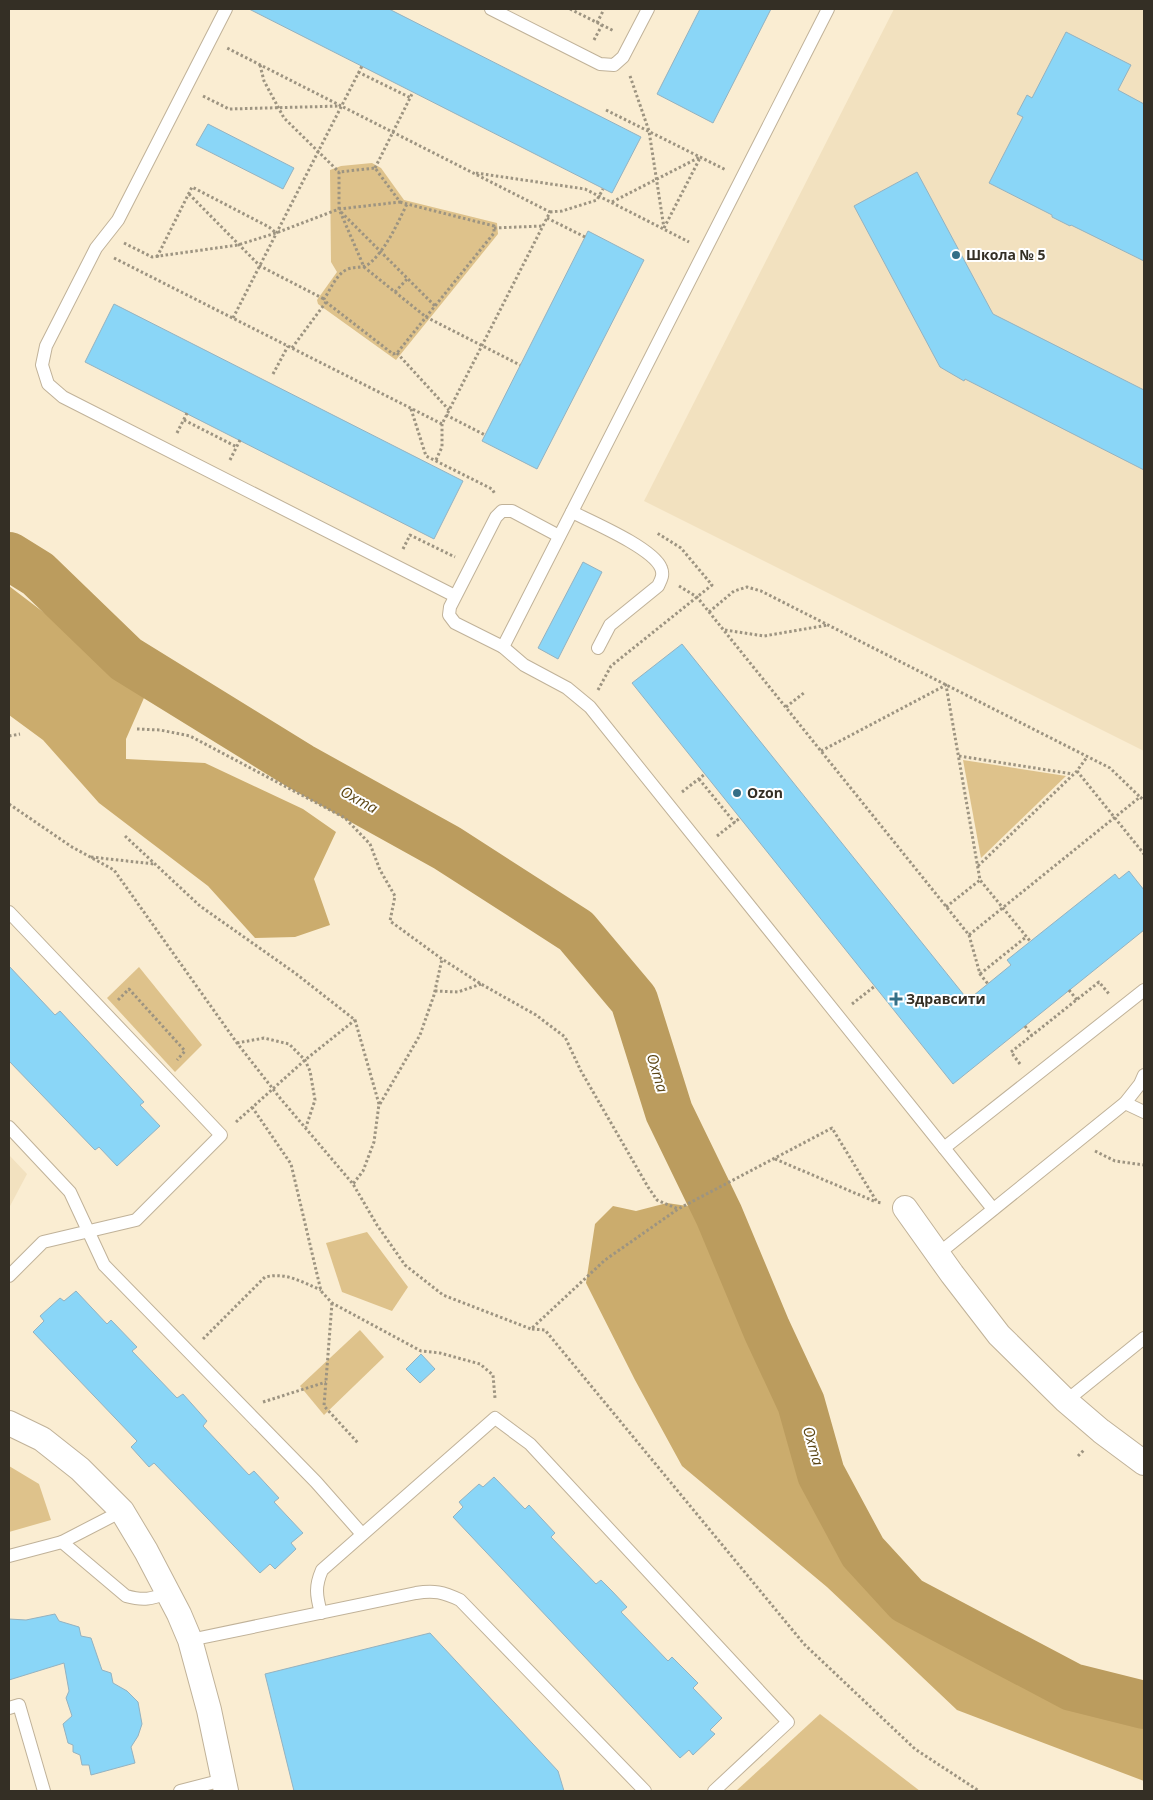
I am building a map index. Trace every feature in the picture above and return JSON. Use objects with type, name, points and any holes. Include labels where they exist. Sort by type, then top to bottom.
[{"type":"street","points":[[905,1208],[999,1335],[1066,1402],[1144,1464]]},
{"type":"street","points":[[9,1423],[42,1440],[80,1469],[122,1511],[146,1551],[190,1640],[209,1710],[225,1785]]},
{"type":"lane","points":[[226,9],[118,220],[96,248],[46,346],[42,365],[48,384],[63,397],[455,596]]},
{"type":"lane","points":[[491,9],[600,64],[614,65],[623,57],[648,9]]},
{"type":"lane","points":[[503,647],[828,9]]},
{"type":"lane","points":[[559,536],[512,511],[502,511],[496,517],[450,607],[450,615],[455,623],[503,647],[524,665],[567,688],[590,707],[993,1209]]},
{"type":"lane","points":[[572,512],[640,547],[654,558],[661,567],[663,577],[658,586],[610,625],[598,648]]},
{"type":"lane","points":[[9,912],[220,1136],[136,1220],[42,1242],[9,1276]]},
{"type":"lane","points":[[944,1148],[1144,990]]},
{"type":"lane","points":[[938,1254],[1125,1103],[1140,1084],[1144,1075]]},
{"type":"lane","points":[[1125,1103],[1144,1112]]},
{"type":"lane","points":[[9,1127],[70,1192],[104,1264],[316,1482],[362,1534]]},
{"type":"lane","points":[[1066,1402],[1144,1338]]},
{"type":"lane","points":[[321,1612],[317,1599],[316,1584],[322,1570],[495,1418],[530,1444],[788,1722],[714,1791]]},
{"type":"lane","points":[[9,1556],[62,1542],[122,1511]]},
{"type":"lane","points":[[62,1542],[126,1596],[145,1600],[168,1594]]},
{"type":"lane","points":[[190,1640],[432,1591],[447,1594],[460,1600],[645,1791]]},
{"type":"lane","points":[[9,1708],[19,1705],[44,1791]]},
{"type":"lane","points":[[180,1791],[225,1785]]},
{"type":"path","points":[[570,9],[632,40]]},
{"type":"path","points":[[597,22],[604,9]]},
{"type":"path","points":[[210,40],[550,212],[562,212],[597,200],[603,189]]},
{"type":"path","points":[[623,57],[649,131],[664,229]]},
{"type":"path","points":[[259,64],[264,81],[284,118],[339,172],[339,209],[364,267],[426,317],[520,365]]},
{"type":"path","points":[[234,318],[362,66]]},
{"type":"path","points":[[358,72],[411,98]]},
{"type":"path","points":[[186,87],[229,109],[341,106]]},
{"type":"path","points":[[375,168],[413,92]]},
{"type":"path","points":[[606,110],[741,178]]},
{"type":"path","points":[[612,202],[700,157]]},
{"type":"path","points":[[664,229],[700,157]]},
{"type":"path","points":[[339,172],[375,168]]},
{"type":"path","points":[[375,168],[400,202]]},
{"type":"path","points":[[473,173],[585,189],[705,250]]},
{"type":"path","points":[[157,257],[192,187],[269,227],[276,233]]},
{"type":"path","points":[[189,194],[260,266],[325,301],[393,354],[397,353],[449,410]]},
{"type":"path","points":[[107,234],[152,257],[157,257],[238,245],[339,209],[400,202],[494,226],[494,228],[542,226]]},
{"type":"path","points":[[292,348],[325,301],[340,274],[348,269],[364,267],[371,262],[389,239],[407,204]]},
{"type":"path","points":[[339,209],[435,306]]},
{"type":"path","points":[[436,460],[442,447],[442,424],[550,212]]},
{"type":"path","points":[[547,218],[585,238]]},
{"type":"path","points":[[397,353],[494,233],[494,228]]},
{"type":"path","points":[[96,248],[442,424]]},
{"type":"path","points":[[395,292],[408,278]]},
{"type":"path","points":[[274,374],[288,346]]},
{"type":"path","points":[[410,408],[426,456],[492,489],[502,511]]},
{"type":"path","points":[[446,416],[485,435]]},
{"type":"path","points":[[184,420],[236,447]]},
{"type":"path","points":[[395,565],[410,535],[471,566]]},
{"type":"path","points":[[428,544],[431,537]]},
{"type":"path","points":[[663,577],[697,597],[969,935],[980,974],[988,984]]},
{"type":"path","points":[[709,612],[734,591],[747,587],[761,591],[1110,768],[1144,800]]},
{"type":"path","points":[[724,630],[764,636],[828,625]]},
{"type":"path","points":[[821,751],[946,685]]},
{"type":"path","points":[[946,685],[980,880],[1030,941]]},
{"type":"path","points":[[786,707],[805,692]]},
{"type":"path","points":[[137,729],[160,730],[190,736],[345,818],[370,844],[380,870],[394,896],[390,921],[442,959],[481,984],[536,1015],[566,1037],[581,1071],[648,1187],[657,1200],[678,1209]]},
{"type":"path","points":[[9,736],[20,734]]},
{"type":"path","points":[[958,756],[1076,772],[1144,854]]},
{"type":"path","points":[[978,866],[1076,772],[1087,757]]},
{"type":"path","points":[[668,804],[705,774]]},
{"type":"path","points":[[699,778],[735,823]]},
{"type":"path","points":[[969,935],[1140,797]]},
{"type":"path","points":[[9,804],[72,847],[114,870],[237,1043],[353,1184],[377,1225],[405,1265],[443,1295],[531,1329],[545,1330],[804,1644],[915,1749],[979,1791]]},
{"type":"path","points":[[703,848],[740,818]]},
{"type":"path","points":[[125,836],[200,906],[295,973],[355,1020],[379,1104]]},
{"type":"path","points":[[89,857],[155,864]]},
{"type":"path","points":[[946,907],[980,880]]},
{"type":"path","points":[[980,974],[1026,937]]},
{"type":"path","points":[[353,1184],[363,1171],[374,1142],[379,1104],[420,1034],[436,991],[442,959]]},
{"type":"path","points":[[1032,1079],[1011,1052],[1099,982],[1120,1009]]},
{"type":"path","points":[[436,991],[458,992],[481,984]]},
{"type":"path","points":[[838,1016],[875,986]]},
{"type":"path","points":[[104,1013],[129,989],[185,1051],[163,1075]]},
{"type":"path","points":[[1069,990],[1077,1000]]},
{"type":"path","points":[[220,1136],[305,1060],[355,1020]]},
{"type":"path","points":[[1025,1026],[1032,1036]]},
{"type":"path","points":[[237,1043],[264,1038],[289,1044],[305,1060],[310,1071],[315,1100],[306,1128]]},
{"type":"path","points":[[252,1108],[291,1164],[321,1291]]},
{"type":"path","points":[[531,1329],[605,1260],[678,1209],[832,1128],[877,1202]]},
{"type":"path","points":[[1076,1142],[1115,1161],[1144,1165]]},
{"type":"path","points":[[775,1159],[877,1202],[905,1208]]},
{"type":"path","points":[[190,1352],[265,1277],[287,1276],[321,1291],[332,1303],[421,1350],[480,1364],[493,1375],[496,1394],[495,1418]]},
{"type":"path","points":[[332,1303],[324,1406],[358,1443]]},
{"type":"path","points":[[243,1408],[326,1382]]},
{"type":"shaded area","name":"Школа № 5","points":[[894,9],[1144,9],[1144,751],[644,501]]},
{"type":"shaded area","points":[[372,163],[381,168],[404,200],[497,223],[498,234],[396,360],[318,304],[317,300],[337,272],[331,262],[330,170],[341,166]]},
{"type":"shaded area","points":[[9,586],[147,691],[126,739],[126,759],[205,763],[303,809],[336,832],[314,879],[330,925],[295,937],[255,938],[208,886],[99,803],[43,740],[9,715]]},
{"type":"shaded area","points":[[963,760],[1066,776],[981,858]]},
{"type":"shaded area","points":[[139,967],[202,1045],[175,1072],[107,998]]},
{"type":"shaded area","points":[[9,1155],[27,1174],[9,1208]]},
{"type":"shaded area","points":[[667,1203],[694,1207],[727,1278],[769,1356],[839,1537],[902,1602],[1068,1697],[1144,1714],[1144,1781],[957,1710],[827,1587],[682,1466],[635,1380],[586,1283],[595,1224],[613,1206],[636,1211]]},
{"type":"shaded area","points":[[367,1232],[408,1287],[392,1311],[342,1292],[326,1243]]},
{"type":"shaded area","points":[[360,1330],[384,1357],[324,1415],[300,1386]]},
{"type":"shaded area","points":[[9,1466],[39,1484],[51,1520],[9,1532]]},
{"type":"shaded area","points":[[820,1714],[920,1791],[736,1791]]},
{"type":"building","points":[[249,9],[389,9],[641,137],[612,193]]},
{"type":"building","points":[[700,9],[771,9],[713,123],[657,94]]},
{"type":"building","points":[[1066,32],[1131,65],[1118,90],[1144,104],[1144,261],[1052,217],[1052,215],[989,183],[1023,117],[1017,114],[1027,95],[1032,98]]},
{"type":"building","points":[[208,124],[294,168],[283,189],[196,145]]},
{"type":"building","points":[[917,172],[993,314],[1144,390],[1144,470],[965,379],[964,381],[940,367],[854,206]]},
{"type":"building","points":[[588,231],[644,260],[537,469],[482,441]]},
{"type":"building","points":[[114,304],[463,481],[434,539],[85,362]]},
{"type":"building","points":[[583,562],[602,572],[558,659],[538,648]]},
{"type":"building","points":[[682,644],[968,1000],[1011,965],[1007,960],[1115,874],[1119,879],[1129,871],[1144,890],[1144,930],[953,1084],[632,683]]},
{"type":"building","points":[[9,966],[55,1015],[60,1011],[144,1102],[140,1105],[160,1126],[117,1166],[99,1147],[95,1150],[9,1061]]},
{"type":"building","points":[[76,1291],[107,1324],[111,1320],[137,1347],[132,1351],[177,1398],[183,1394],[207,1421],[203,1426],[249,1475],[254,1471],[279,1498],[274,1502],[303,1533],[291,1543],[296,1549],[275,1569],[270,1564],[260,1573],[154,1463],[149,1467],[131,1447],[137,1441],[33,1332],[44,1321],[40,1316],[60,1298],[64,1301]]},
{"type":"building","points":[[421,1354],[435,1369],[420,1383],[406,1369]]},
{"type":"building","points":[[494,1477],[525,1509],[529,1505],[555,1533],[551,1537],[596,1584],[601,1580],[612,1591],[627,1607],[621,1612],[668,1661],[672,1657],[698,1683],[693,1688],[722,1718],[710,1730],[715,1734],[693,1755],[689,1750],[680,1758],[453,1517],[463,1507],[459,1502],[479,1484],[483,1487]]},
{"type":"building","points":[[55,1614],[59,1621],[79,1627],[81,1636],[91,1638],[102,1670],[111,1673],[113,1683],[127,1691],[138,1702],[142,1724],[138,1736],[131,1747],[135,1763],[91,1775],[89,1765],[82,1765],[80,1755],[73,1752],[73,1745],[68,1743],[63,1724],[72,1716],[66,1698],[69,1691],[64,1663],[9,1680],[9,1619],[26,1620]]},
{"type":"building","points":[[430,1633],[558,1771],[564,1791],[294,1791],[265,1674]]},
{"type":"waterway","name":"Охта","points":[[9,556],[38,574],[126,659],[301,767],[447,848],[576,931],[634,1000],[669,1112],[719,1215],[767,1330],[801,1403],[821,1474],[863,1552],[907,1600],[1072,1687],[1144,1705]]},
{"type":"place","name":"Школа № 5","points":[[956,255]]},
{"type":"place","name":"Ozon","points":[[737,793]]},
{"type":"place","name":"Здравсити","points":[[896,999]]}]
